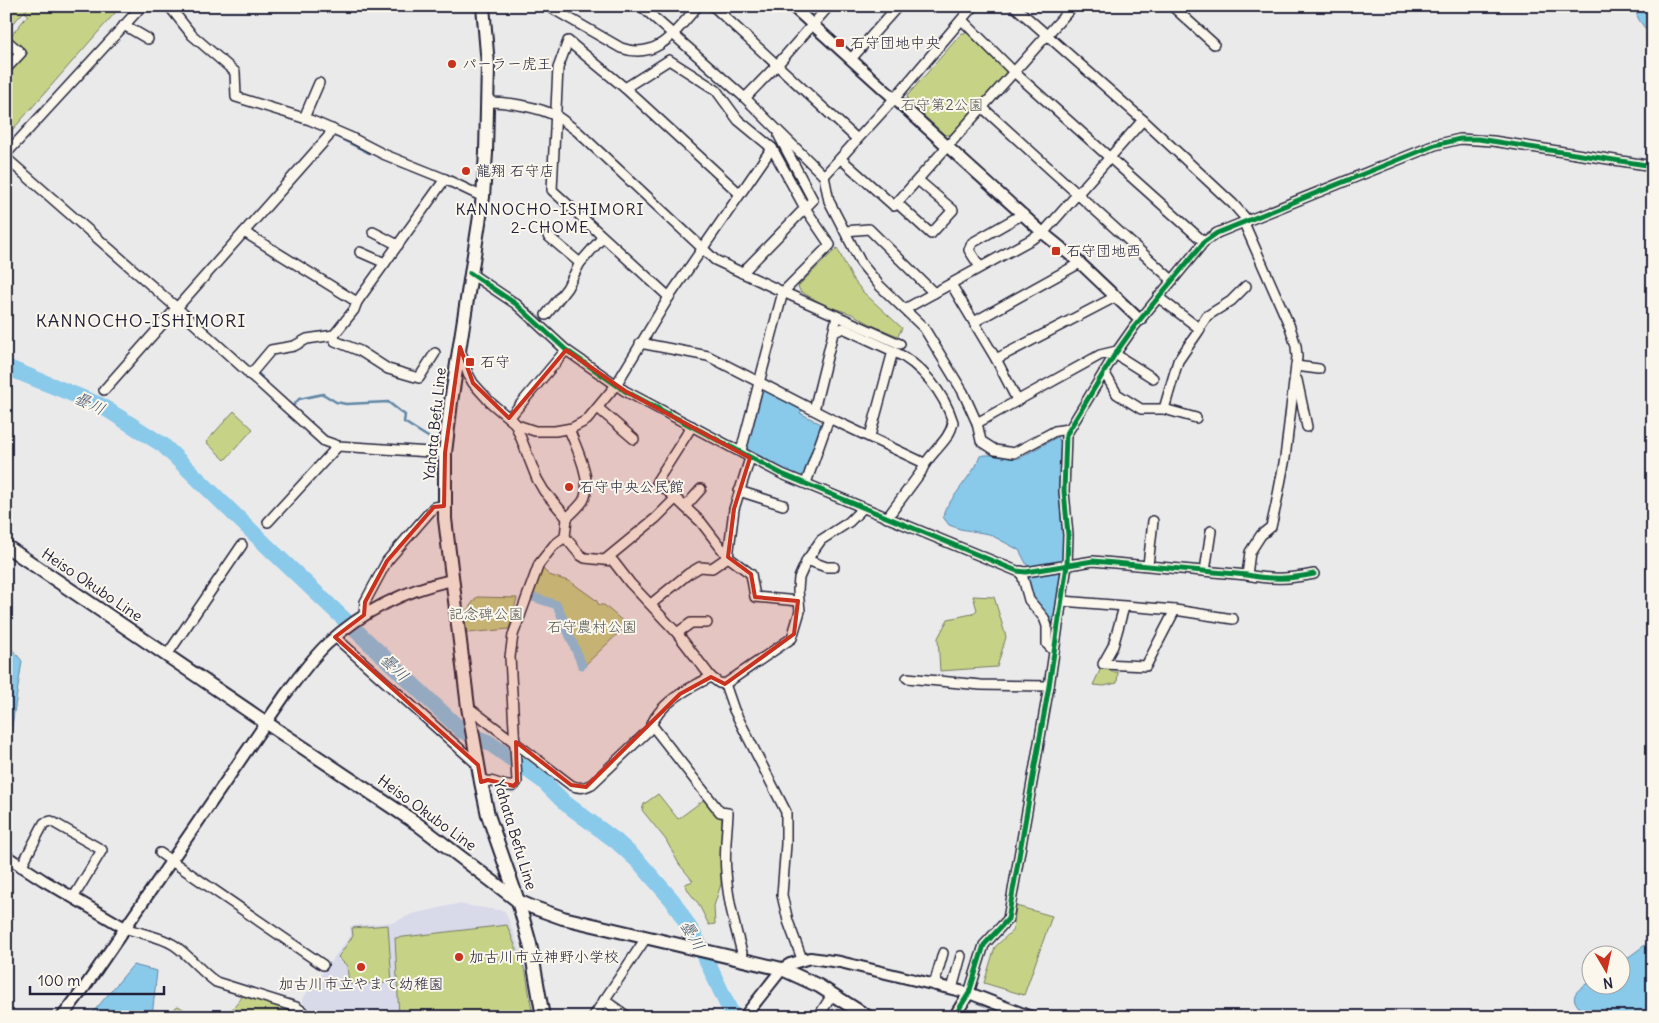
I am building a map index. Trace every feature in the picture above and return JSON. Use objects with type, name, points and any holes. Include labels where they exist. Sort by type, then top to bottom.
[{"type":"main road","name":"Yahata Befu Line","points":[[484,6],[488,65],[488,102],[483,198],[450,402],[445,453],[444,506],[468,707],[481,782],[488,815],[518,901],[530,944],[543,1017]]},
{"type":"main road","name":"Heiso Okubo Line","points":[[6,546],[416,823],[518,901],[532,908],[563,918],[782,970],[819,986],[868,1017]]},
{"type":"street","points":[[6,154],[142,6]]},
{"type":"street","points":[[169,6],[192,34],[234,72],[236,97],[304,118],[332,129],[383,154],[445,179],[483,198]]},
{"type":"street","points":[[548,6],[620,48],[630,51],[646,50],[665,43],[698,6]]},
{"type":"street","points":[[641,6],[745,98],[824,176],[829,201],[860,263],[880,286],[924,328],[962,392],[977,423],[981,441],[995,450],[1014,453],[1055,431],[1068,429]]},
{"type":"street","points":[[713,6],[857,140]]},
{"type":"street","points":[[792,6],[1043,233],[1117,296],[1140,320]]},
{"type":"street","points":[[745,98],[829,6]]},
{"type":"street","points":[[851,59],[898,6]]},
{"type":"street","points":[[824,176],[894,99],[973,6]]},
{"type":"street","points":[[1014,6],[1143,120],[1233,204],[1246,222],[1290,327],[1296,346],[1296,369],[1285,458],[1272,526],[1261,534],[1250,552],[1247,575]]},
{"type":"street","points":[[841,159],[894,206],[1073,6]]},
{"type":"street","points":[[1172,6],[1214,44]]},
{"type":"street","points":[[962,20],[1014,72],[1204,242]]},
{"type":"street","points":[[124,25],[148,39]]},
{"type":"street","points":[[6,40],[21,53],[6,70]]},
{"type":"street","points":[[669,297],[602,238],[552,190],[558,68],[568,41],[625,88],[740,194]]},
{"type":"street","points":[[625,88],[669,60],[716,90],[738,120],[772,148],[805,208],[830,245],[783,292],[741,451]]},
{"type":"street","points":[[304,118],[319,83]]},
{"type":"street","points":[[488,102],[513,104],[556,116],[577,131],[715,260],[837,317],[897,348],[931,382],[953,422],[945,438],[928,461],[924,463],[921,472],[887,518]]},
{"type":"street","points":[[982,108],[1172,280]]},
{"type":"street","points":[[905,309],[1043,233],[1143,120]]},
{"type":"street","points":[[742,274],[813,200],[774,127]]},
{"type":"street","points":[[104,390],[328,137],[332,129]]},
{"type":"street","points":[[954,1017],[968,993],[984,945],[1008,919],[1049,686],[1067,564],[1068,535],[1064,491],[1064,441],[1068,429],[1116,352],[1158,297],[1204,242],[1218,233],[1434,145],[1460,139],[1492,141],[1653,166]]},
{"type":"street","points":[[460,347],[468,374],[473,383],[512,421],[523,428],[535,431],[556,431],[569,429],[587,420],[616,385],[669,297],[772,148]]},
{"type":"street","points":[[6,158],[177,308],[324,441],[338,446],[445,453]]},
{"type":"street","points":[[250,375],[271,350],[294,346],[307,339],[334,335],[354,310],[357,302],[445,179]]},
{"type":"street","points":[[897,203],[931,234],[953,210],[918,180]]},
{"type":"street","points":[[980,267],[969,250],[972,243],[1023,214]]},
{"type":"street","points":[[845,231],[869,229],[934,293]]},
{"type":"street","points":[[244,232],[357,302]]},
{"type":"street","points":[[373,232],[398,245]]},
{"type":"street","points":[[548,236],[580,263]]},
{"type":"street","points":[[546,315],[567,288],[580,263],[602,238]]},
{"type":"street","points":[[360,252],[385,264]]},
{"type":"street","points":[[974,322],[1080,263]]},
{"type":"street","points":[[470,273],[516,304],[566,350],[625,391],[782,474],[1021,572],[1093,561],[1263,578],[1290,579],[1314,574]]},
{"type":"street","points":[[951,284],[996,359],[1017,400]]},
{"type":"street","points":[[1164,409],[1178,361],[1199,328],[1208,316],[1231,301],[1246,286]]},
{"type":"street","points":[[996,359],[1117,296]]},
{"type":"street","points":[[1158,297],[1199,328]]},
{"type":"street","points":[[814,410],[835,332],[837,317]]},
{"type":"street","points":[[835,332],[844,328],[897,348]]},
{"type":"street","points":[[334,335],[335,341],[360,351],[388,368],[419,378],[435,354]]},
{"type":"street","points":[[640,343],[708,356],[829,418],[924,463]]},
{"type":"street","points":[[870,436],[897,348]]},
{"type":"street","points":[[512,421],[566,350]]},
{"type":"street","points":[[977,423],[1100,356],[1116,352],[1152,378]]},
{"type":"street","points":[[1296,369],[1319,370]]},
{"type":"street","points":[[1296,369],[1307,427]]},
{"type":"street","points":[[1104,372],[1118,394],[1141,409],[1164,409],[1196,418]]},
{"type":"street","points":[[598,408],[634,439]]},
{"type":"street","points":[[806,483],[829,418]]},
{"type":"street","points":[[512,421],[537,479],[544,491],[567,518]]},
{"type":"street","points":[[692,426],[657,481],[701,522],[728,557],[751,574],[755,597],[798,601]]},
{"type":"street","points":[[569,429],[581,459],[586,488],[584,500],[567,518],[565,537],[585,558],[613,561],[630,583],[677,634],[711,677],[719,683],[725,684],[792,638],[799,616],[799,578],[807,560],[821,540],[849,522],[863,508]]},
{"type":"street","points":[[268,522],[338,446]]},
{"type":"street","points":[[651,604],[694,570],[700,567],[712,568],[728,557],[734,509],[750,458]]},
{"type":"street","points":[[685,507],[701,489]]},
{"type":"street","points":[[739,490],[783,505]]},
{"type":"street","points":[[606,559],[656,518],[676,498]]},
{"type":"street","points":[[364,615],[365,602],[387,561],[434,507],[444,506]]},
{"type":"street","points":[[1148,565],[1153,521]]},
{"type":"street","points":[[1205,571],[1211,531]]},
{"type":"street","points":[[481,782],[488,780],[514,786],[517,782],[510,657],[513,635],[539,564],[554,545],[565,537]]},
{"type":"street","points":[[167,655],[242,545]]},
{"type":"street","points":[[807,560],[826,567],[834,567]]},
{"type":"street","points":[[1021,572],[1029,600],[1044,618],[1047,626],[1048,644],[1054,651]]},
{"type":"street","points":[[62,1017],[305,668],[335,637],[364,615],[406,594],[452,580]]},
{"type":"street","points":[[1062,601],[1175,610],[1233,619]]},
{"type":"street","points":[[1124,607],[1113,646],[1103,664],[1146,666],[1175,610]]},
{"type":"street","points":[[1215,626],[1216,616]]},
{"type":"street","points":[[677,634],[691,623],[707,623]]},
{"type":"street","points":[[335,637],[478,765]]},
{"type":"street","points":[[468,707],[571,785],[582,788],[592,784],[650,729],[654,717],[667,705],[680,694],[711,677]]},
{"type":"street","points":[[907,678],[981,685],[1049,686]]},
{"type":"street","points":[[725,684],[726,692],[746,734],[786,812],[786,844],[782,895],[788,920],[802,959]]},
{"type":"street","points":[[651,724],[720,812],[728,813],[725,870],[731,912],[742,960]]},
{"type":"street","points":[[21,867],[44,822],[51,821],[102,850],[73,898]]},
{"type":"street","points":[[160,853],[323,965]]},
{"type":"street","points":[[6,856],[21,867],[125,928],[171,944],[181,950],[205,974],[216,982],[296,1007],[310,1017]]},
{"type":"street","points":[[593,1017],[646,938]]},
{"type":"street","points":[[934,986],[943,953]]},
{"type":"street","points":[[952,989],[961,956]]},
{"type":"street","points":[[746,1015],[782,970],[802,959],[810,958],[840,962],[968,993],[1031,1017]]},
{"type":"street","points":[[818,1017],[832,995]]},
{"type":"street","points":[[604,1000],[628,1017]]},
{"type":"highlighted area","points":[[460,347],[473,383],[509,418],[566,350],[625,391],[750,458],[734,509],[728,557],[751,574],[755,597],[798,601],[794,634],[725,684],[711,677],[680,694],[586,787],[571,785],[516,742],[517,782],[514,786],[488,780],[481,782],[478,765],[335,637],[364,615],[365,602],[387,561],[434,507],[444,506],[445,453]]},
{"type":"shaded area","name":"加古川市立神野小学校","points":[[457,904],[505,911],[531,977],[536,1017],[317,1017],[306,1009],[302,999],[351,935],[350,926],[394,922],[412,914]]},
{"type":"green space","points":[[6,6],[29,6],[6,31]]},
{"type":"green space","points":[[30,6],[121,6],[8,135],[6,133],[6,77],[28,53],[10,37],[28,15],[25,12]]},
{"type":"green space","name":"石守第2公園","points":[[962,33],[968,33],[1006,70],[1007,74],[976,109],[966,101],[976,110],[952,135],[945,135],[908,101],[907,96]]},
{"type":"green space","points":[[837,248],[852,278],[863,292],[902,328],[898,336],[852,314],[824,305],[800,291],[798,286]]},
{"type":"green space","points":[[234,411],[253,429],[225,460],[206,442]]},
{"type":"green space","name":"石守農村公園","points":[[541,567],[549,575],[571,582],[596,600],[599,605],[604,605],[627,625],[585,665],[568,631],[558,605],[530,594]]},
{"type":"green space","points":[[973,596],[994,597],[1006,637],[997,667],[940,671],[938,638],[948,619],[972,614],[977,610]]},
{"type":"green space","name":"記念碑公園","points":[[477,597],[517,598],[509,629],[467,633],[463,615]]},
{"type":"green space","points":[[1101,668],[1111,668],[1111,672],[1118,672],[1117,683],[1104,686],[1093,685]]},
{"type":"green space","points":[[658,794],[678,819],[705,799],[722,818],[721,884],[714,906],[715,924],[709,925],[698,903],[685,884],[693,881],[679,864],[666,840],[642,810],[644,804]]},
{"type":"green space","points":[[1016,906],[1052,916],[1024,995],[984,983],[995,947],[1013,930]]},
{"type":"green space","points":[[388,925],[392,983],[349,984],[347,966],[338,957],[353,936],[352,928]]},
{"type":"green space","name":"加古川市立神野小学校","points":[[507,925],[526,973],[533,1017],[399,1017],[395,938]]},
{"type":"green space","points":[[244,994],[284,1008],[300,1017],[162,1017],[178,1006],[188,1012],[208,1010],[213,1016],[224,1014],[235,1006]]},
{"type":"water","points":[[1633,6],[1653,6],[1653,39],[1639,20]]},
{"type":"water","points":[[765,391],[803,409],[800,413],[823,425],[805,476],[800,478],[748,454],[746,449],[761,393]]},
{"type":"water","points":[[1057,437],[1061,443],[1059,486],[1064,557],[1061,561],[1028,567],[1019,550],[989,534],[949,525],[943,517],[945,509],[976,466],[980,456],[1020,458]]},
{"type":"water","points":[[1059,570],[1062,574],[1052,635],[1048,617],[1031,595],[1027,576]]},
{"type":"water","points":[[6,642],[22,661],[6,765]]},
{"type":"water","points":[[1649,942],[1653,942],[1653,1017],[1587,1017],[1577,1005],[1574,997],[1582,988],[1582,996],[1632,996],[1632,955]]},
{"type":"water","points":[[133,965],[157,971],[152,1017],[89,1017]]},
{"type":"waterway","points":[[333,135],[369,153]]},
{"type":"waterway","points":[[189,313],[207,329]]},
{"type":"waterway","points":[[228,349],[248,366]]},
{"type":"waterway","name":"曇川","points":[[6,367],[100,405],[163,445],[462,731],[488,742],[543,781],[565,803],[616,841],[639,862],[673,901],[698,942],[733,1017]]},
{"type":"waterway","points":[[256,372],[262,377]]},
{"type":"waterway","points":[[291,408],[299,399],[323,394],[336,402],[346,404],[388,402],[405,415],[404,422],[436,442]]},
{"type":"waterway","points":[[530,596],[557,605],[582,665]]},
{"type":"waterway","points":[[991,1014],[999,1017]]},
{"type":"cycle path","points":[[954,1017],[969,993],[984,945],[1008,919],[1049,686],[1067,565],[1068,535],[1064,491],[1066,435],[1115,354],[1134,327],[1204,242],[1217,233],[1435,145],[1460,139],[1478,139],[1653,166]]},
{"type":"cycle path","points":[[470,273],[516,304],[566,350],[625,391],[782,474],[1017,571],[1026,572],[1093,561],[1265,578],[1289,578],[1314,574]]},
{"type":"place","name":"石守団地中央","points":[[840,43]]},
{"type":"place","name":"パーラー虎王","points":[[452,64]]},
{"type":"place","name":"龍翔 石守店","points":[[466,171]]},
{"type":"place","name":"石守団地西","points":[[1056,251]]},
{"type":"place","name":"石守","points":[[470,362]]},
{"type":"place","name":"石守中央公民館","points":[[569,487]]},
{"type":"place","name":"加古川市立神野小学校","points":[[459,957]]},
{"type":"place","name":"加古川市立やまて幼稚園","points":[[361,967]]},
{"type":"district","name":"KANNOCHO-ISHIMORI 2-CHOME","points":[[550,218]]},
{"type":"district","name":"KANNOCHO-ISHIMORI","points":[[141,321]]}]
